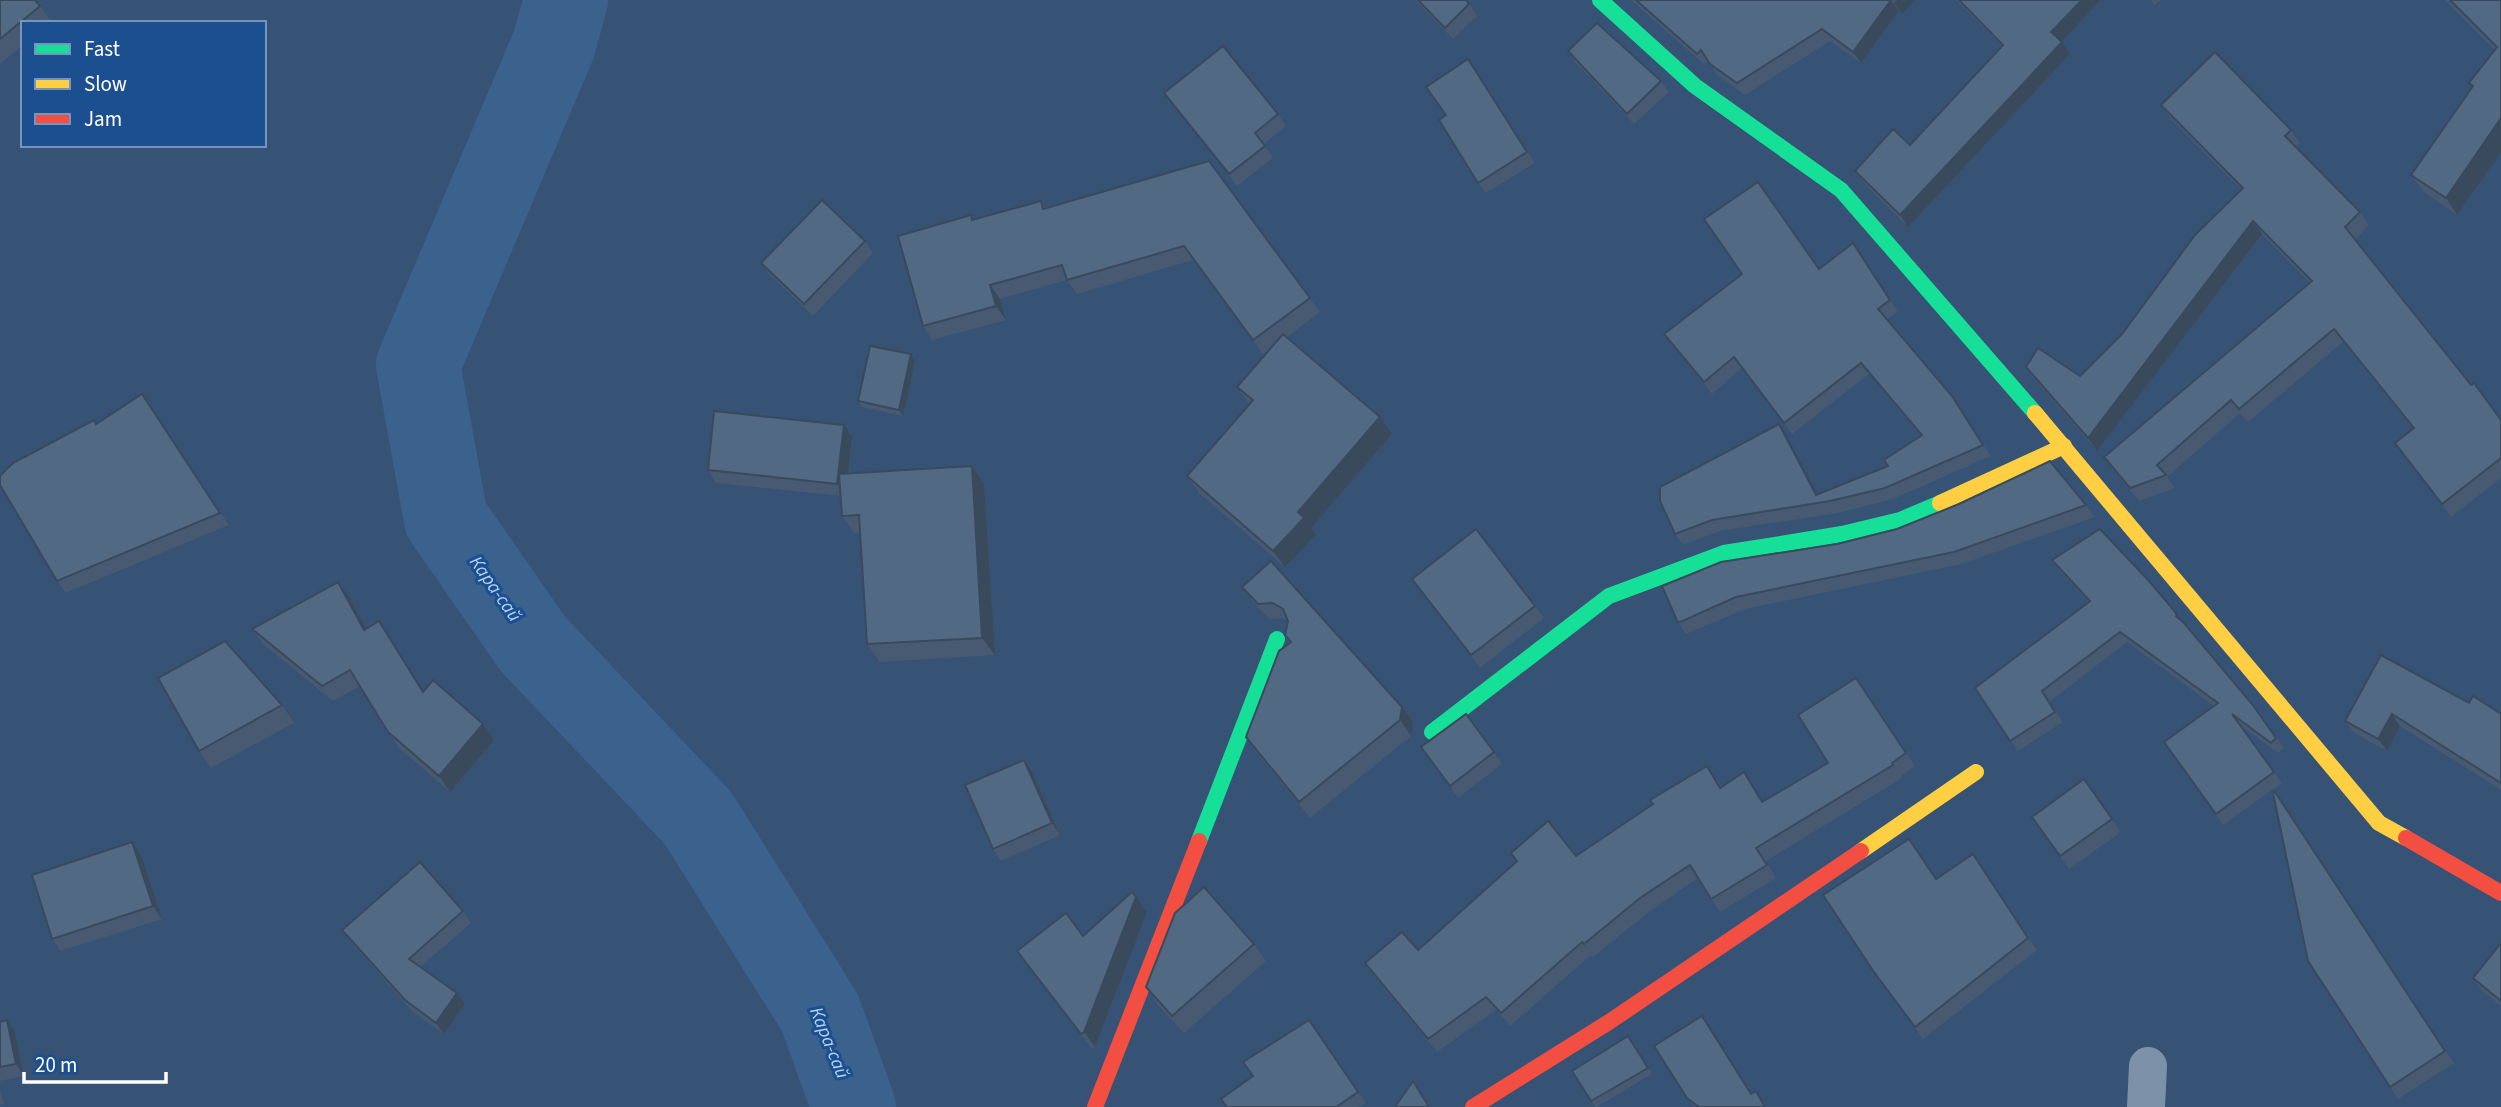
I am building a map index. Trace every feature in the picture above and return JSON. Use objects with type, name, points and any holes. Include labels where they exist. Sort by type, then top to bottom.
[{"type":"street","points":[[1600,0],[1695,86],[1841,190],[2064,446],[2379,823],[2501,893]]},
{"type":"street","points":[[1433,732],[1609,596],[1724,553],[1842,534],[1900,520],[2064,446]]},
{"type":"street","points":[[1095,1107],[1277,639]]},
{"type":"street","points":[[1473,1107],[1609,1022],[1976,772]]},
{"type":"street","points":[[2146,1107],[2148,1066]]},
{"type":"building","points":[[0,0],[35,0],[40,6],[0,39]]},
{"type":"building","points":[[1418,0],[1466,0],[1469,4],[1445,28]]},
{"type":"building","points":[[1636,0],[1891,0],[1853,52],[1822,29],[1737,83],[1710,64],[1701,50],[1697,54]]},
{"type":"building","points":[[1959,0],[2082,0],[2051,32],[2062,42],[1900,215],[1855,171],[1893,129],[1910,145],[2003,45]]},
{"type":"building","points":[[2450,0],[2501,0],[2501,118],[2446,198],[2411,175],[2473,86],[2469,83],[2497,47]]},
{"type":"building","points":[[1597,23],[1661,81],[1627,114],[1568,51]]},
{"type":"building","points":[[1223,46],[1278,114],[1255,133],[1265,146],[1229,174],[1164,93]]},
{"type":"building","points":[[2215,52],[2291,130],[2285,136],[2360,212],[2345,227],[2471,385],[2474,383],[2501,420],[2501,458],[2442,504],[2395,443],[2414,428],[2334,329],[2239,409],[2231,400],[2157,465],[2166,475],[2130,488],[2104,457],[2312,281],[2253,221],[2088,438],[2026,367],[2038,348],[2080,376],[2122,334],[2195,235],[2243,188],[2161,105]]},
{"type":"building","points":[[1468,59],[1527,152],[1478,183],[1439,120],[1446,115],[1426,87]]},
{"type":"building","points":[[1209,161],[1310,298],[1253,340],[1184,246],[1067,280],[1062,265],[990,285],[996,306],[923,326],[898,236],[971,215],[972,220],[1041,201],[1043,209]]},
{"type":"building","points":[[1758,182],[1819,269],[1853,243],[1890,300],[1878,309],[1952,396],[1983,445],[1885,488],[1830,501],[1712,520],[1675,534],[1660,501],[1660,487],[1779,424],[1816,495],[1888,466],[1884,460],[1922,435],[1861,363],[1784,423],[1734,357],[1704,382],[1664,334],[1742,274],[1704,219]]},
{"type":"building","points":[[822,200],[865,241],[804,304],[761,263]]},
{"type":"building","points":[[1283,334],[1380,417],[1298,512],[1304,518],[1273,551],[1187,476],[1253,400],[1237,387]]},
{"type":"building","points":[[870,346],[911,354],[899,410],[858,401]]},
{"type":"building","points":[[142,394],[220,513],[57,581],[0,485],[0,476],[13,463],[94,420],[96,424]]},
{"type":"building","points":[[714,411],[844,425],[837,484],[708,470]]},
{"type":"building","points":[[2050,461],[2086,505],[1954,552],[1736,597],[1678,623],[1662,586],[1721,562],[1837,544],[1897,529],[1959,504]]},
{"type":"building","points":[[972,466],[982,638],[867,644],[859,515],[842,516],[839,474]]},
{"type":"building","points":[[1476,529],[1535,606],[1471,655],[1412,579]]},
{"type":"building","points":[[2100,529],[2177,614],[2252,704],[2276,738],[2271,743],[2232,714],[2274,772],[2216,814],[2164,742],[2218,703],[2120,632],[2042,691],[2055,712],[2010,741],[1975,688],[2090,601],[2052,560]]},
{"type":"building","points":[[1271,561],[1402,707],[1400,720],[1299,802],[1246,737],[1279,651],[1291,642],[1285,635],[1288,621],[1283,609],[1273,603],[1258,604],[1242,587]]},
{"type":"building","points":[[338,582],[364,630],[379,621],[423,692],[433,680],[483,724],[439,776],[388,732],[350,670],[322,686],[252,629]]},
{"type":"building","points":[[225,641],[282,705],[199,751],[158,678]]},
{"type":"building","points":[[2381,655],[2469,703],[2473,696],[2501,714],[2501,783],[2392,714],[2378,739],[2345,721]]},
{"type":"building","points":[[1856,678],[1906,753],[1892,763],[1893,765],[1756,848],[1767,865],[1711,899],[1690,865],[1640,898],[1584,944],[1582,942],[1501,1013],[1486,997],[1428,1039],[1365,963],[1402,932],[1418,950],[1517,861],[1511,853],[1548,821],[1576,856],[1653,804],[1650,800],[1707,766],[1720,788],[1744,772],[1762,802],[1828,763],[1798,715]]},
{"type":"building","points":[[1466,714],[1494,752],[1450,786],[1421,747]]},
{"type":"building","points":[[1024,760],[1052,823],[993,849],[965,785]]},
{"type":"building","points":[[2084,779],[2112,819],[2060,856],[2032,817]]},
{"type":"building","points":[[2275,792],[2445,1051],[2390,1087],[2308,961],[2273,793]]},
{"type":"building","points":[[1909,839],[1936,879],[1973,854],[2028,938],[1915,1027],[1874,972],[1823,895]]},
{"type":"building","points":[[132,842],[153,906],[52,939],[32,875]]},
{"type":"building","points":[[420,862],[463,911],[409,959],[457,993],[436,1023],[405,1000],[342,930]]},
{"type":"building","points":[[1204,887],[1254,944],[1172,1016],[1146,987],[1175,913]]},
{"type":"building","points":[[1132,892],[1136,897],[1081,1034],[1017,951],[1066,913],[1083,936]]},
{"type":"building","points":[[2501,943],[2501,1001],[2473,978]]},
{"type":"building","points":[[1702,1016],[1751,1094],[1756,1091],[1765,1107],[1699,1107],[1687,1098],[1654,1046]]},
{"type":"building","points":[[7,1020],[16,1064],[0,1067],[0,1022]]},
{"type":"building","points":[[1309,1020],[1358,1092],[1336,1107],[1227,1107],[1221,1099],[1253,1076],[1243,1062]]},
{"type":"building","points":[[1628,1036],[1648,1068],[1591,1101],[1572,1071]]},
{"type":"building","points":[[1413,1081],[1429,1107],[1395,1107]]},
{"type":"waterway","name":"Кара-сай","points":[[566,0],[554,44],[418,365],[446,519],[533,644],[698,818],[820,1013],[854,1107]]},
{"type":"traffic: fast","points":[[1600,0],[1695,86],[1841,190],[2035,413]]},
{"type":"traffic: fast","points":[[1432,732],[1609,596],[1724,553],[1842,534],[1900,520],[1940,503]]},
{"type":"traffic: fast","points":[[1199,841],[1277,639]]},
{"type":"traffic: slow","points":[[2035,413],[2379,823],[2406,838]]},
{"type":"traffic: slow","points":[[1940,503],[2064,446]]},
{"type":"traffic: slow","points":[[1861,851],[1976,772]]},
{"type":"traffic: jam","points":[[2406,838],[2501,893]]},
{"type":"traffic: jam","points":[[1095,1107],[1199,841]]},
{"type":"traffic: jam","points":[[1473,1107],[1609,1022],[1861,851]]}]
